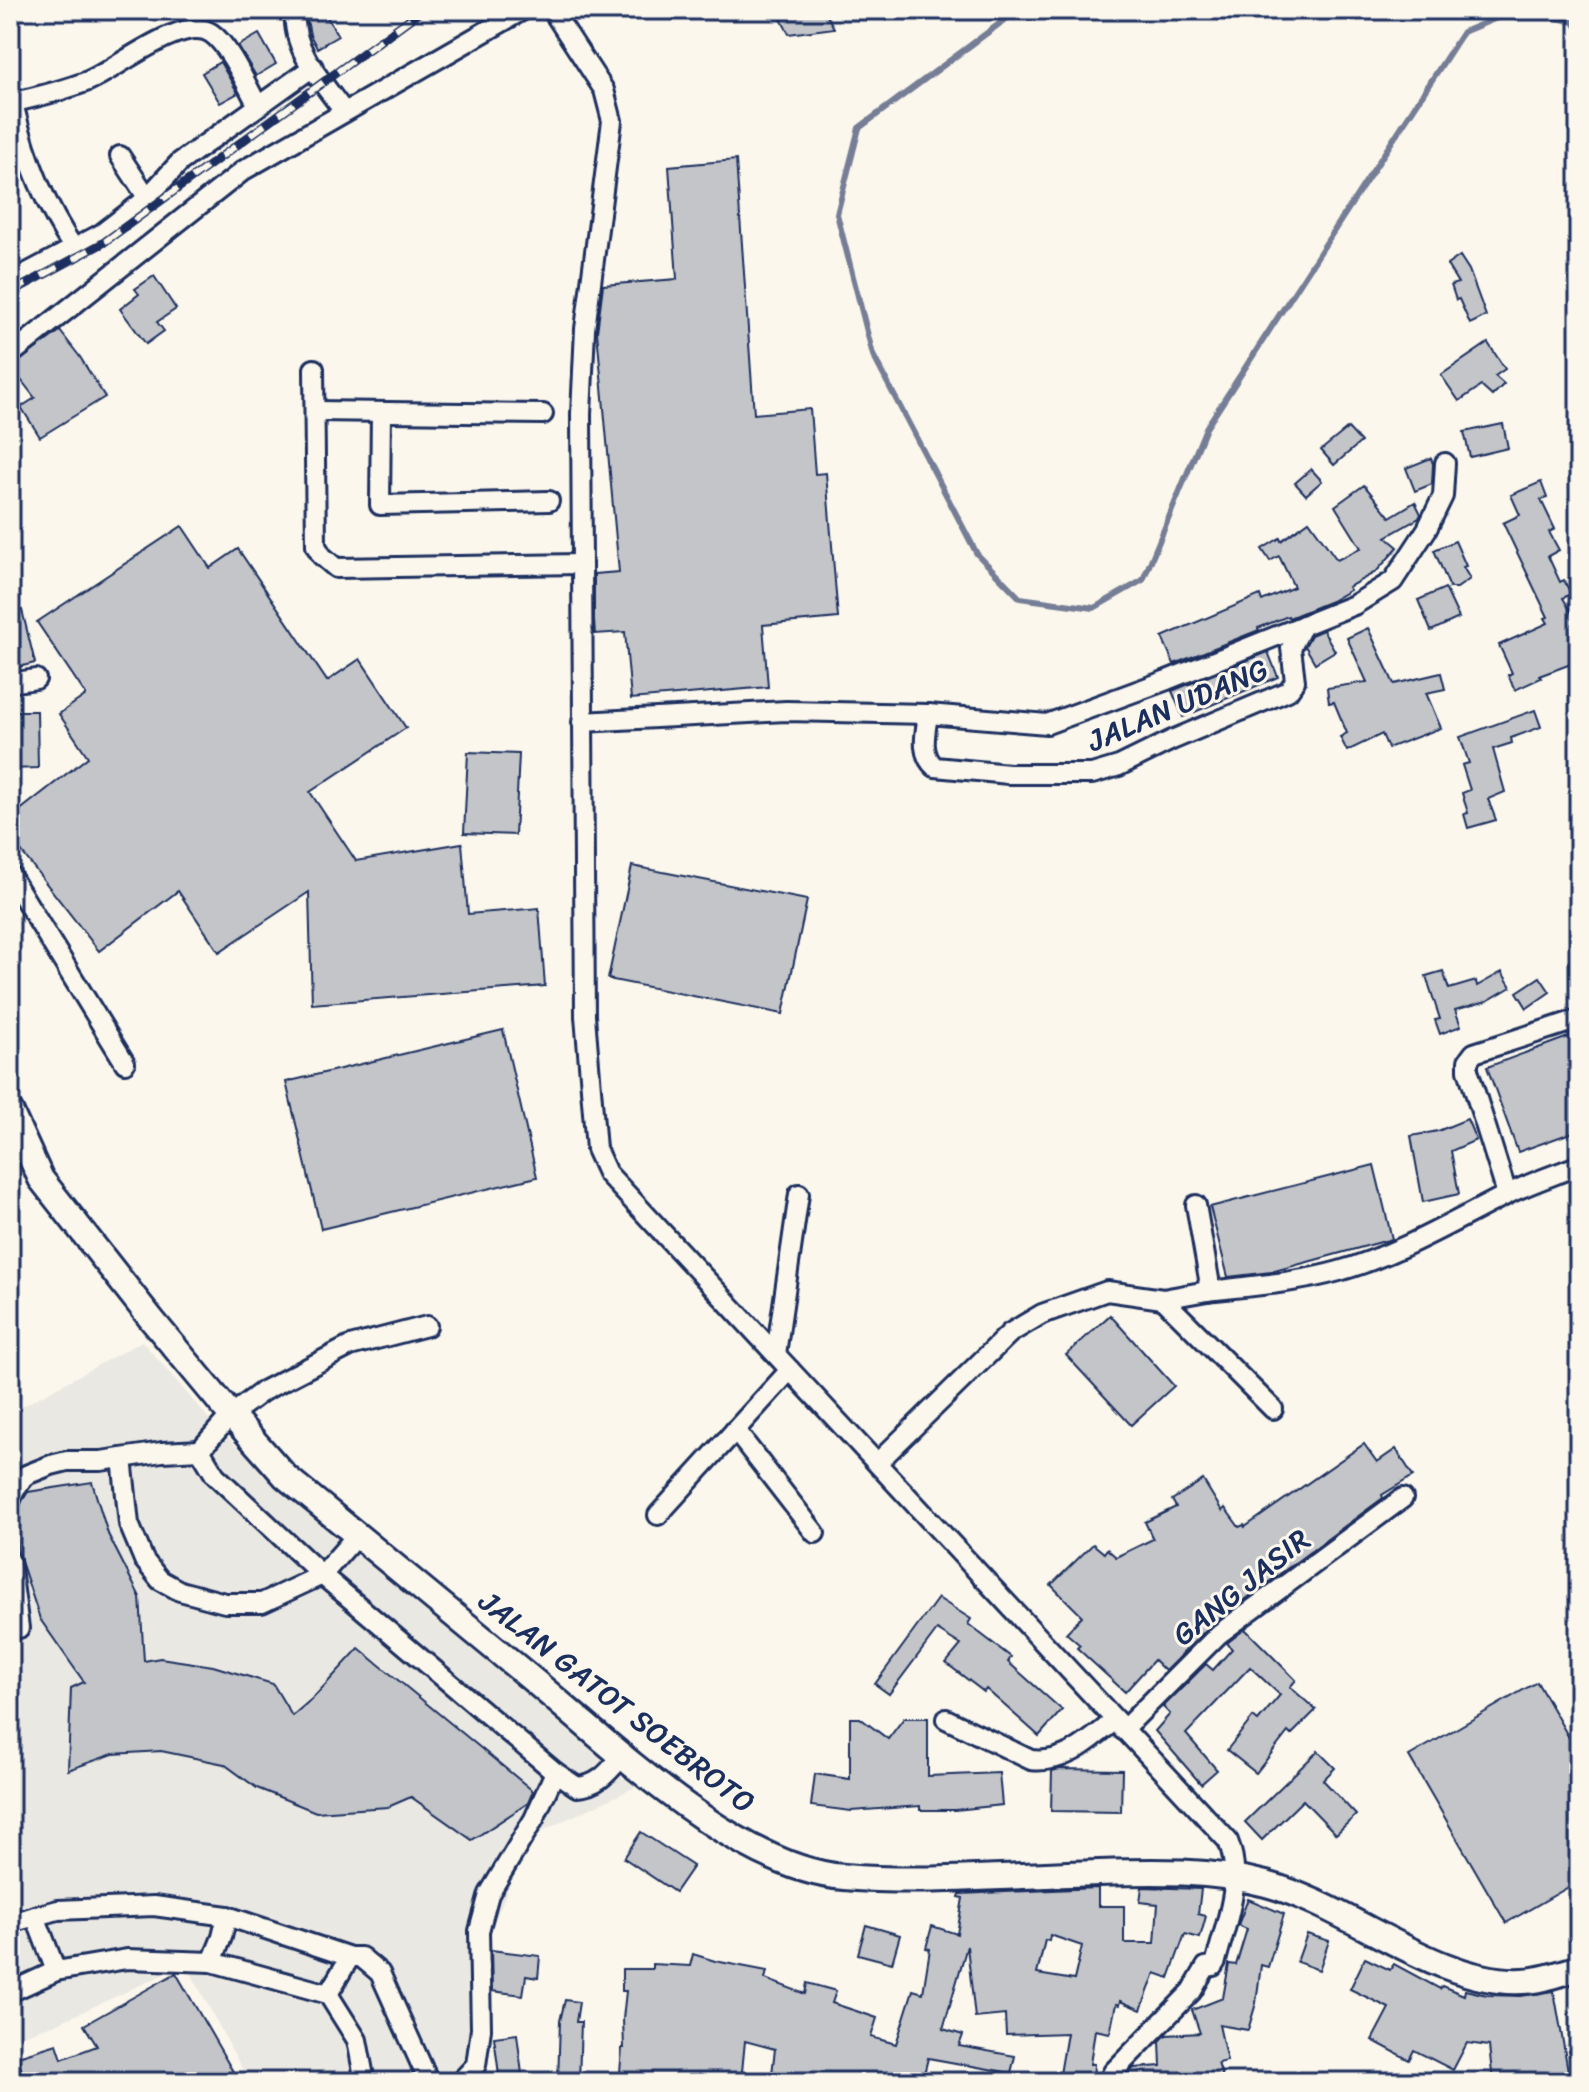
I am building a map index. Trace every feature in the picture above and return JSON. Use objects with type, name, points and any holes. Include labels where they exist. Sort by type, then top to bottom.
[{"type":"main road","name":"JALAN GATOT SOEBROTO","points":[[10,1111],[41,1179],[152,1320],[286,1477],[680,1801],[754,1850],[788,1864],[841,1877],[930,1878],[1163,1871],[1264,1883],[1312,1899],[1451,1969],[1494,1980],[1524,1981],[1579,1968]]},
{"type":"street","points":[[301,10],[295,14],[294,30],[299,45],[344,112]]},
{"type":"street","points":[[10,355],[244,170],[523,10]]},
{"type":"street","points":[[552,10],[604,90],[612,121],[585,329],[581,414],[585,1016],[596,1149],[607,1173],[1222,1834],[1235,1859],[1235,1879],[1216,1961],[1213,1966],[1206,1967],[1192,1991],[1113,2072],[1108,2082]]},
{"type":"street","points":[[10,103],[54,94],[99,75],[132,55],[192,27],[208,31],[219,40],[258,106]]},
{"type":"street","points":[[10,282],[101,234],[147,197],[180,162],[313,67]]},
{"type":"street","points":[[10,103],[14,107],[37,183],[54,219],[75,250]]},
{"type":"street","points":[[120,156],[147,197]]},
{"type":"street","points":[[314,369],[316,546],[325,560],[336,568],[581,564]]},
{"type":"street","points":[[315,411],[543,414]]},
{"type":"street","points":[[381,412],[380,505],[549,501]]},
{"type":"street","name":"JALAN UDANG","points":[[582,722],[786,711],[928,714],[1047,724],[1354,605],[1393,581],[1427,529],[1443,496],[1445,463]]},
{"type":"street","name":"JALAN UDANG","points":[[928,714],[924,749],[928,761],[935,767],[1009,774],[1092,774],[1119,766],[1288,691],[1295,681],[1291,648],[1303,625]]},
{"type":"street","points":[[10,683],[36,679]]},
{"type":"street","points":[[10,875],[125,1063]]},
{"type":"street","points":[[1507,1194],[1468,1070],[1468,1061],[1474,1053],[1579,1019]]},
{"type":"street","points":[[877,1463],[1010,1333],[1042,1314],[1107,1291],[1163,1299],[1340,1271],[1411,1243],[1466,1218],[1507,1194],[1579,1165]]},
{"type":"street","points":[[776,1354],[799,1194]]},
{"type":"street","points":[[1196,1205],[1209,1279],[1207,1291]]},
{"type":"street","points":[[1163,1299],[1273,1409]]},
{"type":"street","points":[[10,1502],[21,1481],[39,1469],[67,1461],[200,1450],[231,1415],[263,1391],[350,1346],[427,1326]]},
{"type":"street","points":[[658,1515],[790,1370]]},
{"type":"street","points":[[735,1430],[815,1533]]},
{"type":"street","points":[[200,1450],[215,1475],[322,1575],[555,1772],[577,1787],[590,1786],[599,1781],[623,1755]]},
{"type":"street","points":[[122,1458],[129,1524],[144,1560],[160,1580],[180,1591],[225,1603],[262,1603],[322,1575],[357,1535]]},
{"type":"street","name":"GANG JASIR","points":[[946,1719],[1031,1760],[1045,1762],[1078,1749],[1118,1725],[1219,1634],[1403,1498]]},
{"type":"street","points":[[10,1561],[19,1628]]},
{"type":"street","points":[[460,2082],[476,2065],[481,2029],[479,1931],[489,1894],[534,1819],[555,1772]]},
{"type":"street","points":[[10,1923],[58,1910],[154,1906],[227,1916],[350,1957],[361,1957],[380,1973],[429,2082]]},
{"type":"street","points":[[35,1916],[56,1971]]},
{"type":"street","points":[[212,1962],[227,1916]]},
{"type":"street","points":[[328,1994],[350,1957]]},
{"type":"street","points":[[10,1992],[56,1971],[127,1959],[212,1962],[328,1994],[357,2040],[365,2082]]},
{"type":"shaded area","points":[[142,1341],[211,1421],[281,1489],[332,1532],[433,1606],[644,1783],[529,1837],[483,1950],[491,2050],[476,2082],[315,2082],[308,2070],[249,2082],[186,1964],[56,2024],[10,2039],[10,1413]]},
{"type":"building","points":[[323,10],[338,36],[317,48],[307,20]]},
{"type":"building","points":[[776,10],[824,10],[834,28],[789,34]]},
{"type":"building","points":[[259,34],[276,64],[256,76],[238,46]]},
{"type":"building","points":[[220,62],[238,93],[220,103],[202,73]]},
{"type":"building","points":[[736,160],[754,414],[810,409],[815,474],[826,473],[838,618],[763,625],[768,687],[631,699],[625,632],[595,634],[594,620],[594,574],[619,572],[597,332],[603,285],[677,279],[669,166]]},
{"type":"building","points":[[1460,256],[1469,270],[1486,316],[1470,324],[1459,299],[1456,300],[1451,285],[1458,283],[1447,265]]},
{"type":"building","points":[[154,276],[176,309],[157,322],[164,331],[146,344],[120,309],[139,294],[135,289]]},
{"type":"building","points":[[60,331],[105,397],[40,437],[21,407],[35,398],[11,367]]},
{"type":"building","points":[[1488,343],[1505,369],[1495,376],[1504,384],[1492,396],[1481,386],[1459,401],[1441,375]]},
{"type":"building","points":[[1503,424],[1508,448],[1470,457],[1464,432]]},
{"type":"building","points":[[1348,428],[1361,442],[1334,465],[1321,450]]},
{"type":"building","points":[[1431,458],[1432,484],[1415,491],[1406,468]]},
{"type":"building","points":[[1311,469],[1322,481],[1306,495],[1295,483]]},
{"type":"building","points":[[1541,482],[1547,498],[1541,500],[1555,529],[1549,532],[1559,550],[1548,556],[1560,582],[1564,580],[1571,594],[1563,598],[1579,626],[1572,631],[1579,661],[1539,676],[1541,678],[1515,690],[1508,675],[1512,673],[1499,645],[1548,623],[1545,618],[1548,617],[1503,523],[1520,515],[1511,495]]},
{"type":"building","points":[[1364,485],[1390,517],[1415,502],[1421,514],[1386,537],[1398,547],[1376,572],[1348,587],[1350,590],[1331,601],[1174,664],[1162,637],[1260,595],[1262,601],[1294,587],[1279,556],[1270,561],[1262,549],[1280,538],[1281,541],[1309,521],[1337,560],[1361,548],[1335,506]]},
{"type":"building","points":[[182,526],[210,568],[238,549],[327,681],[360,659],[406,728],[310,792],[356,861],[462,843],[468,914],[539,908],[545,986],[312,1004],[309,892],[219,952],[178,891],[99,951],[10,837],[10,818],[88,757],[59,714],[86,695],[37,622]]},
{"type":"building","points":[[1455,541],[1470,579],[1457,588],[1450,588],[1434,550]]},
{"type":"building","points":[[1445,588],[1459,618],[1431,631],[1418,600]]},
{"type":"building","points":[[22,610],[35,663],[10,669],[10,613]]},
{"type":"building","points":[[1368,628],[1394,684],[1441,673],[1445,689],[1426,693],[1441,728],[1388,748],[1382,734],[1347,751],[1340,737],[1347,733],[1334,702],[1329,703],[1327,688],[1367,682],[1347,638]]},
{"type":"building","points":[[1323,630],[1335,651],[1315,663],[1305,646],[1311,635]]},
{"type":"building","points":[[1268,652],[1278,677],[1183,717],[1172,691]]},
{"type":"building","points":[[1535,710],[1541,727],[1511,738],[1512,743],[1493,749],[1505,792],[1488,799],[1496,820],[1468,828],[1464,814],[1468,813],[1462,793],[1470,790],[1462,765],[1469,763],[1460,737]]},
{"type":"building","points":[[10,711],[37,711],[38,768],[10,769]]},
{"type":"building","points":[[468,752],[519,754],[515,835],[464,833]]},
{"type":"building","points":[[632,866],[807,900],[783,1014],[608,979]]},
{"type":"building","points":[[1443,971],[1449,989],[1476,981],[1477,986],[1502,972],[1511,987],[1487,1001],[1455,1010],[1461,1026],[1440,1034],[1435,1020],[1440,1019],[1426,976]]},
{"type":"building","points":[[1540,977],[1550,992],[1527,1008],[1517,992]]},
{"type":"building","points":[[503,1030],[537,1177],[321,1229],[286,1082]]},
{"type":"building","points":[[1579,1033],[1579,1130],[1518,1152],[1487,1067]]},
{"type":"building","points":[[1467,1119],[1476,1140],[1451,1151],[1459,1194],[1423,1202],[1411,1136],[1438,1131]]},
{"type":"building","points":[[1374,1165],[1392,1239],[1271,1272],[1228,1277],[1210,1207]]},
{"type":"building","points":[[1110,1315],[1174,1386],[1131,1425],[1066,1355]]},
{"type":"building","points":[[1364,1444],[1377,1462],[1396,1449],[1413,1476],[1382,1495],[1383,1498],[1212,1624],[1165,1671],[1154,1660],[1125,1692],[1077,1648],[1080,1645],[1066,1633],[1082,1616],[1051,1585],[1093,1544],[1104,1553],[1107,1549],[1116,1557],[1153,1539],[1145,1522],[1176,1507],[1172,1500],[1203,1480],[1222,1511],[1225,1508],[1239,1527],[1245,1527]]},
{"type":"building","points":[[92,1482],[108,1534],[140,1597],[144,1661],[160,1658],[213,1666],[273,1684],[292,1716],[359,1648],[533,1791],[528,1803],[472,1840],[411,1797],[388,1807],[316,1812],[257,1788],[224,1764],[161,1751],[113,1754],[68,1770],[71,1688],[84,1682],[40,1619],[18,1552],[15,1512],[28,1492]]},
{"type":"building","points":[[938,1598],[971,1619],[968,1624],[1011,1657],[1008,1662],[1062,1710],[1039,1736],[986,1689],[984,1692],[946,1663],[961,1645],[937,1630],[889,1694],[875,1684]]},
{"type":"building","points":[[1245,1629],[1296,1680],[1290,1687],[1316,1710],[1291,1735],[1288,1732],[1256,1773],[1227,1750],[1253,1717],[1258,1721],[1280,1695],[1250,1667],[1186,1734],[1217,1770],[1201,1784],[1155,1731],[1170,1714],[1163,1707],[1206,1664],[1213,1670],[1232,1649],[1227,1643]]},
{"type":"building","points":[[1537,1682],[1579,1755],[1579,1881],[1506,1923],[1409,1756]]},
{"type":"building","points":[[850,1718],[860,1718],[888,1739],[904,1718],[928,1718],[928,1776],[999,1773],[1002,1805],[955,1810],[920,1810],[920,1806],[851,1811],[811,1806],[815,1774],[850,1779]]},
{"type":"building","points":[[1318,1751],[1335,1768],[1323,1780],[1356,1815],[1336,1834],[1303,1800],[1262,1840],[1245,1822]]},
{"type":"building","points":[[1122,1770],[1121,1812],[1051,1811],[1052,1771]]},
{"type":"building","points":[[641,1832],[693,1866],[675,1892],[624,1858]]},
{"type":"building","points":[[1142,1887],[1201,1889],[1198,1914],[1206,1916],[1200,1938],[1185,1934],[1169,1978],[1155,1973],[1141,2010],[1120,2001],[1119,2005],[1116,2004],[1110,2033],[1095,2030],[1090,2064],[1094,2064],[1093,2082],[1059,2080],[1067,2033],[1006,2035],[1005,2015],[975,2018],[967,1946],[943,2029],[963,2035],[959,2046],[1015,2056],[1011,2073],[928,2058],[922,2082],[771,2082],[775,2049],[745,2041],[741,2082],[622,2082],[626,1991],[622,1991],[622,1969],[652,1969],[652,1964],[690,1966],[693,1954],[767,1971],[765,1979],[805,1994],[807,1983],[836,1991],[832,2003],[877,2018],[871,2037],[896,2044],[913,1990],[923,1993],[930,1949],[926,1948],[932,1926],[957,1934],[963,1898],[959,1897],[960,1894],[1098,1888],[1098,1906],[1124,1906],[1124,1943],[1155,1943],[1158,1904],[1140,1902]],"holes":[[[1050,1935],[1082,1946],[1074,1980],[1037,1974],[1045,1940],[1049,1941]]]},
{"type":"building","points":[[1248,1899],[1284,1914],[1268,1967],[1261,1965],[1256,2003],[1248,2030],[1219,2025],[1227,2061],[1218,2063],[1224,2082],[1128,2082],[1128,2074],[1134,2068],[1161,2066],[1160,2041],[1166,2035],[1200,2033],[1192,2010],[1223,1998],[1229,1964],[1236,1965],[1247,1929],[1238,1925]]},
{"type":"building","points":[[866,1925],[900,1935],[892,1963],[858,1954]]},
{"type":"building","points":[[1307,1934],[1329,1941],[1319,1970],[1297,1962]]},
{"type":"building","points":[[491,1950],[540,1956],[538,1978],[526,1976],[523,1995],[492,1991]]},
{"type":"building","points":[[1365,1958],[1390,1970],[1394,1964],[1440,1989],[1442,1986],[1464,1995],[1465,1990],[1487,1995],[1521,1996],[1554,1991],[1570,2082],[1526,2082],[1525,2078],[1493,2082],[1489,2046],[1467,2043],[1453,2070],[1414,2050],[1409,2060],[1372,2040],[1389,2008],[1350,1989]]},
{"type":"building","points":[[176,1973],[239,2082],[31,2082],[29,2071],[22,2073],[18,2056],[57,2044],[62,2059],[97,2046],[84,2025]]},
{"type":"building","points":[[565,2000],[579,2002],[576,2022],[581,2022],[579,2082],[558,2082],[560,2021]]},
{"type":"building","points":[[517,2034],[523,2082],[500,2082],[494,2037]]},
{"type":"waterway","points":[[1018,10],[859,128],[837,214],[873,355],[977,554],[1020,598],[1094,608],[1143,580],[1206,428],[1463,32],[1516,10]]},
{"type":"waterway","points":[[1525,10],[1574,22],[1579,30]]},
{"type":"railway","points":[[10,293],[103,243],[422,10]]}]
